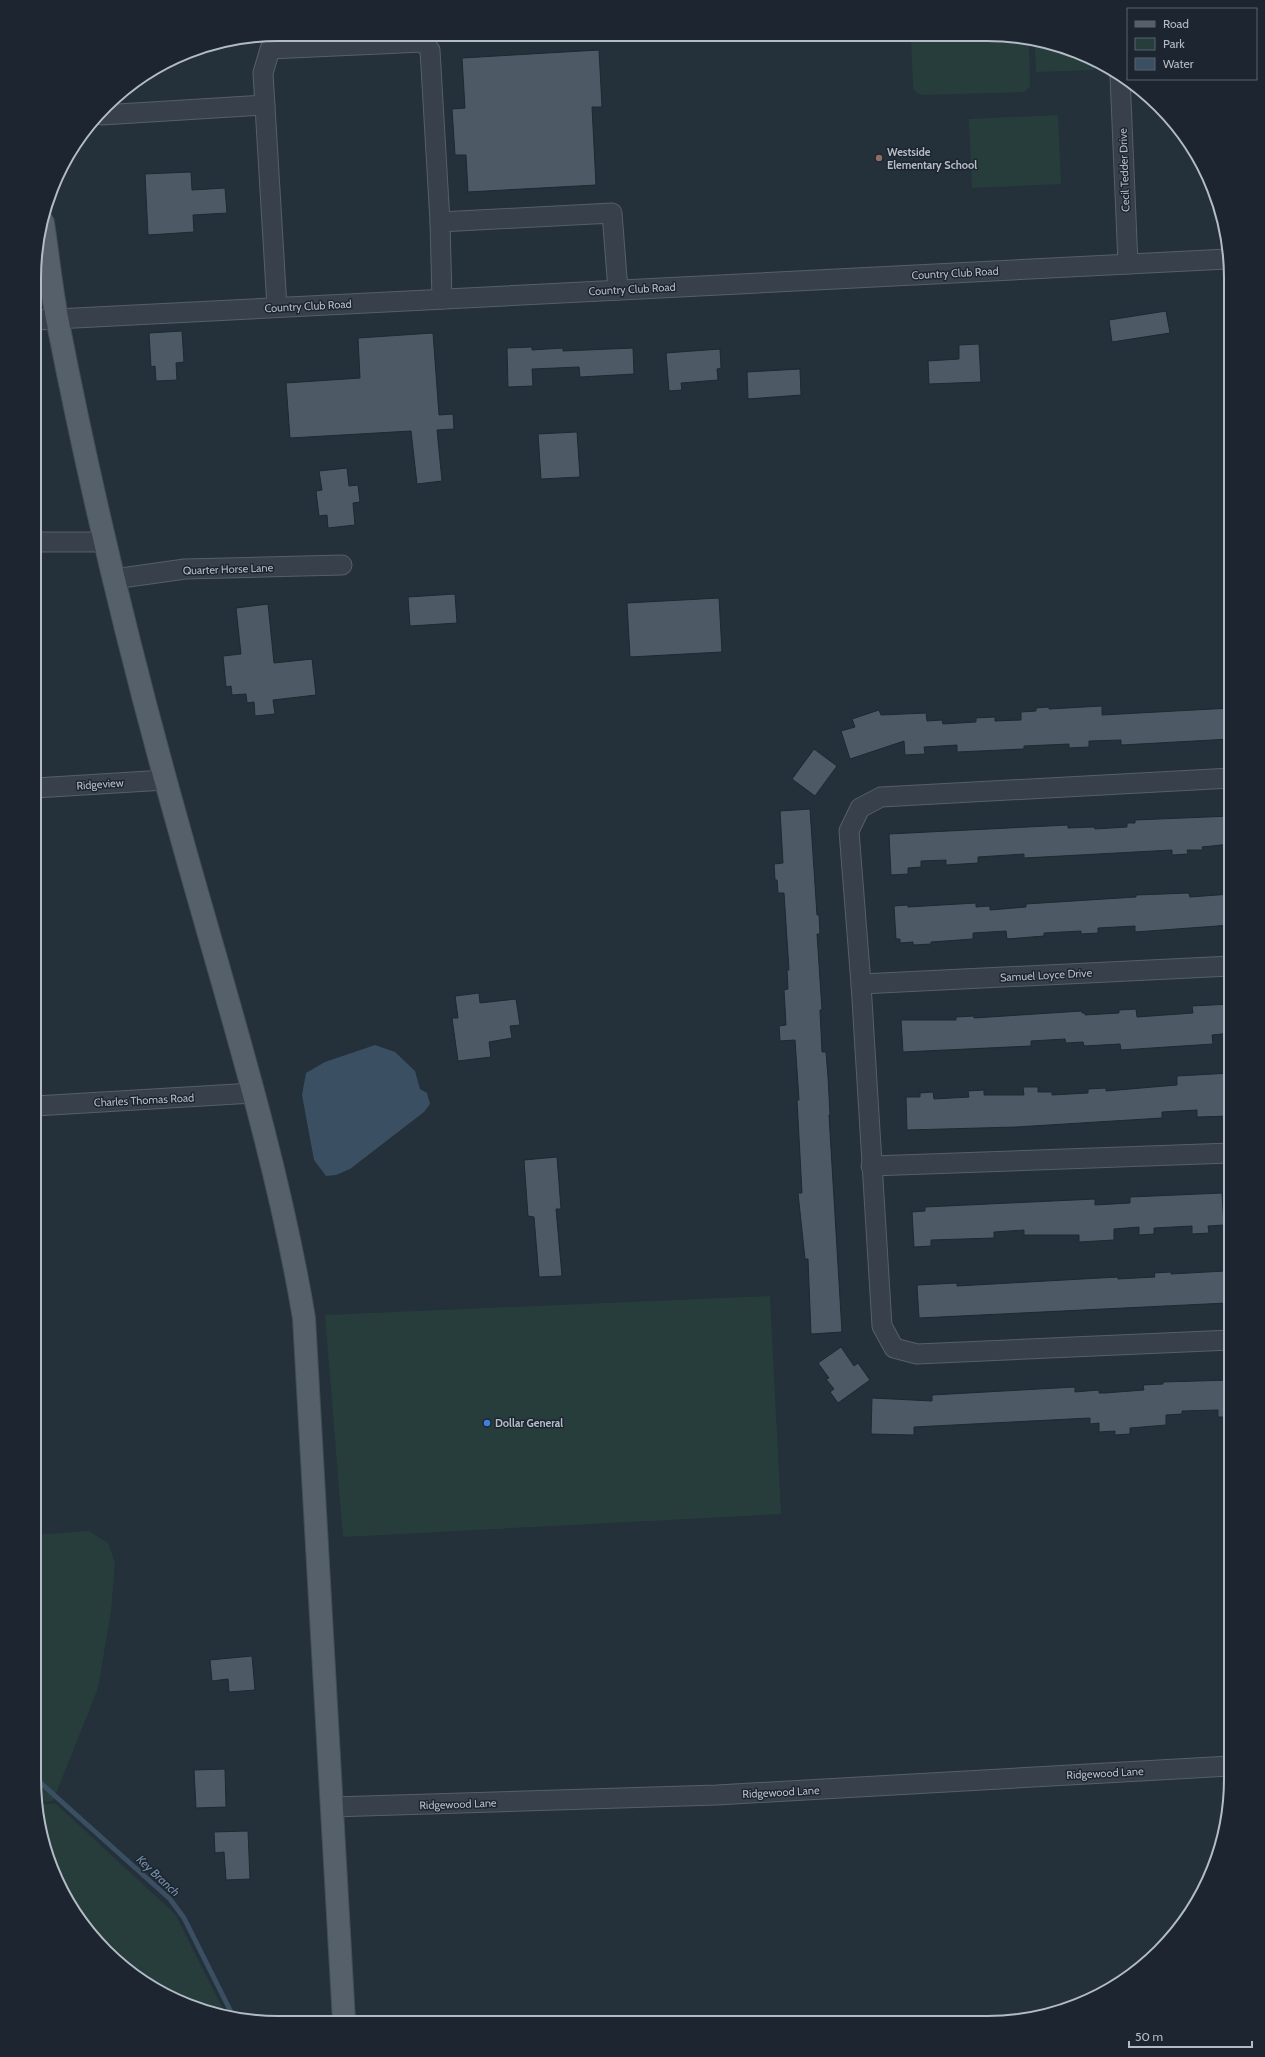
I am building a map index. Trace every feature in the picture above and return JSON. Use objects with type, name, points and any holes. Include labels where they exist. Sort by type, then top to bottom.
[{"type":"main road","points":[[45,236],[58,318],[114,579],[165,780],[253,1093],[294,1255],[304,1318],[344,2016]]},
{"type":"street","points":[[277,307],[263,72],[270,49],[424,42],[430,50],[440,222],[442,299]]},
{"type":"street","name":"Cecil Tedder Drive","points":[[1120,82],[1128,264]]},
{"type":"street","points":[[107,114],[265,105]]},
{"type":"street","points":[[440,222],[612,213],[618,290]]},
{"type":"street","name":"Country Club Road","points":[[41,320],[1223,259]]},
{"type":"street","points":[[41,542],[105,542]]},
{"type":"street","name":"Quarter Horse Lane","points":[[114,579],[185,569],[342,565]]},
{"type":"street","points":[[1224,778],[881,797],[860,808],[849,830],[862,984],[882,1326],[894,1348],[917,1354],[1224,1340]]},
{"type":"street","name":"Ridgeview","points":[[41,788],[165,780]]},
{"type":"street","name":"Samuel Loyce Drive","points":[[862,984],[1224,966]]},
{"type":"street","name":"Charles Thomas Road","points":[[41,1106],[253,1093]]},
{"type":"street","points":[[872,1166],[1224,1153]]},
{"type":"street","name":"Ridgewood Lane","points":[[332,1807],[717,1796],[1224,1766]]},
{"type":"green space","points":[[911,41],[987,41],[1029,45],[1030,86],[1025,92],[923,95],[917,93],[913,89]]},
{"type":"green space","points":[[1035,46],[1049,49],[1078,59],[1094,66],[1094,70],[1036,72]]},
{"type":"green space","points":[[1058,115],[1061,184],[972,188],[969,119]]},
{"type":"green space","points":[[770,1296],[781,1514],[343,1537],[325,1315]]},
{"type":"green space","points":[[89,1531],[108,1543],[115,1563],[111,1611],[98,1688],[53,1801],[42,1802],[41,1779],[41,1534]]},
{"type":"green space","points":[[43,1804],[56,1804],[175,1914],[223,2009],[173,1992],[146,1976],[110,1947],[81,1911],[65,1884],[49,1841]]},
{"type":"water","points":[[375,1045],[395,1052],[415,1071],[420,1089],[427,1093],[430,1104],[424,1112],[350,1169],[336,1175],[326,1176],[314,1160],[302,1095],[306,1073],[325,1062]]},
{"type":"building","points":[[599,50],[602,107],[592,107],[596,185],[468,192],[466,155],[455,155],[452,109],[465,108],[462,58]]},
{"type":"building","points":[[191,172],[192,190],[225,188],[227,213],[193,215],[194,232],[148,235],[145,174]]},
{"type":"building","points":[[1166,311],[1170,333],[1112,342],[1109,320]]},
{"type":"building","points":[[182,331],[184,362],[176,363],[177,380],[156,381],[155,366],[151,367],[149,333]]},
{"type":"building","points":[[433,333],[439,415],[453,414],[454,429],[437,430],[442,481],[417,484],[411,431],[290,438],[286,383],[360,378],[358,338]]},
{"type":"building","points":[[979,344],[981,382],[929,384],[928,361],[959,359],[959,345]]},
{"type":"building","points":[[532,347],[532,350],[563,348],[563,351],[633,348],[634,374],[580,377],[579,367],[532,369],[533,386],[508,387],[507,348]]},
{"type":"building","points":[[720,349],[721,368],[717,369],[718,380],[681,383],[682,390],[669,391],[666,353]]},
{"type":"building","points":[[800,369],[801,395],[748,399],[747,372]]},
{"type":"building","points":[[577,432],[580,477],[541,479],[538,434]]},
{"type":"building","points":[[347,468],[349,486],[358,485],[360,502],[353,503],[355,525],[328,528],[327,515],[319,516],[316,491],[322,490],[319,471]]},
{"type":"building","points":[[455,594],[457,623],[410,626],[408,597]]},
{"type":"building","points":[[719,598],[722,652],[630,657],[627,603]]},
{"type":"building","points":[[268,604],[274,663],[312,659],[316,695],[273,700],[275,714],[255,716],[254,702],[247,703],[246,694],[232,695],[231,686],[226,687],[223,656],[241,654],[236,608]]},
{"type":"building","points":[[1102,706],[1102,715],[1224,708],[1224,739],[1121,745],[1121,740],[1089,741],[1089,747],[1069,748],[1069,744],[1024,746],[1024,749],[957,752],[957,745],[924,747],[925,754],[905,755],[904,741],[850,759],[841,731],[855,727],[852,719],[879,710],[881,715],[926,713],[927,721],[942,720],[943,724],[976,722],[976,718],[995,717],[995,721],[1021,720],[1021,712],[1036,711],[1036,708],[1049,707],[1049,709]]},
{"type":"building","points":[[814,749],[837,766],[815,796],[792,779]]},
{"type":"building","points":[[810,809],[817,915],[819,915],[820,934],[817,934],[822,1010],[820,1010],[822,1052],[826,1052],[828,1077],[842,1332],[811,1334],[808,1259],[805,1259],[798,1193],[802,1193],[797,1100],[799,1100],[795,1040],[780,1041],[779,1026],[786,1025],[784,990],[788,989],[787,970],[789,970],[784,893],[778,893],[774,864],[783,863],[780,811]]},
{"type":"building","points":[[1224,816],[1224,845],[1202,847],[1203,850],[1187,850],[1188,854],[1172,855],[1172,850],[1024,858],[1024,854],[978,857],[978,863],[946,865],[946,860],[921,861],[921,867],[908,868],[908,874],[891,875],[889,834],[1068,825],[1068,828],[1094,827],[1095,829],[1127,827],[1127,823],[1135,823],[1135,820]]},
{"type":"building","points":[[1189,893],[1190,897],[1224,895],[1224,926],[1135,932],[1135,926],[1098,928],[1098,933],[1081,934],[1081,931],[1044,933],[1044,936],[1007,939],[1006,931],[973,933],[973,939],[913,945],[913,942],[900,943],[900,939],[896,939],[894,906],[908,905],[908,907],[976,903],[976,907],[990,906],[990,910],[1026,907],[1026,904],[1136,897],[1136,895]]},
{"type":"building","points":[[479,993],[480,1003],[516,999],[520,1025],[510,1026],[512,1038],[489,1042],[491,1057],[458,1061],[452,1018],[458,1018],[455,996]]},
{"type":"building","points":[[1224,1004],[1224,1034],[1212,1035],[1213,1044],[1121,1050],[1120,1044],[1084,1046],[1083,1042],[1066,1043],[1065,1039],[1031,1041],[1031,1046],[903,1052],[901,1020],[956,1020],[956,1017],[974,1016],[974,1018],[1082,1011],[1085,1015],[1119,1013],[1119,1010],[1136,1009],[1137,1017],[1193,1013],[1192,1006]]},
{"type":"building","points":[[1224,1073],[1224,1116],[1197,1117],[1197,1110],[1162,1112],[1162,1118],[1016,1127],[907,1130],[906,1097],[920,1097],[920,1093],[933,1092],[934,1099],[969,1097],[968,1091],[984,1090],[984,1095],[1024,1095],[1023,1087],[1038,1087],[1038,1092],[1052,1092],[1052,1095],[1088,1093],[1088,1089],[1106,1088],[1106,1091],[1177,1085],[1177,1076]]},
{"type":"building","points":[[557,1157],[561,1209],[556,1209],[562,1276],[539,1277],[534,1217],[528,1216],[524,1160]]},
{"type":"building","points":[[1222,1193],[1224,1225],[1208,1226],[1209,1233],[1192,1234],[1192,1226],[1154,1228],[1154,1234],[1139,1235],[1139,1227],[1114,1229],[1114,1240],[1079,1242],[1079,1235],[1024,1235],[1024,1230],[994,1232],[994,1238],[931,1240],[931,1246],[914,1247],[912,1212],[925,1211],[925,1207],[1095,1199],[1095,1205],[1130,1203],[1130,1197]]},
{"type":"building","points":[[1224,1271],[1224,1303],[919,1318],[917,1285],[957,1283],[957,1286],[1118,1277],[1118,1279],[1155,1277],[1154,1273],[1171,1272],[1171,1274]]},
{"type":"building","points":[[841,1347],[854,1366],[858,1363],[870,1380],[838,1403],[830,1392],[834,1389],[826,1379],[829,1378],[818,1363]]},
{"type":"building","points":[[1224,1380],[1224,1417],[1218,1417],[1218,1410],[1182,1411],[1182,1414],[1166,1415],[1166,1425],[1130,1428],[1130,1434],[1115,1435],[1115,1431],[1099,1432],[1099,1423],[1090,1424],[1090,1418],[914,1427],[914,1435],[871,1434],[872,1398],[932,1401],[932,1395],[1075,1387],[1075,1392],[1099,1390],[1099,1393],[1105,1393],[1144,1390],[1143,1385],[1163,1384],[1163,1382]]},
{"type":"building","points":[[252,1656],[255,1690],[229,1692],[228,1679],[212,1681],[210,1660]]},
{"type":"building","points":[[225,1769],[226,1807],[196,1808],[194,1770]]},
{"type":"building","points":[[248,1831],[250,1879],[226,1880],[224,1852],[215,1853],[214,1832]]},
{"type":"waterway","name":"Key Branch","points":[[41,1784],[170,1899],[184,1918],[230,2011]]},
{"type":"place","name":"Westside Elementary School","points":[[879,158]]},
{"type":"place","name":"Dollar General","points":[[487,1423]]}]
